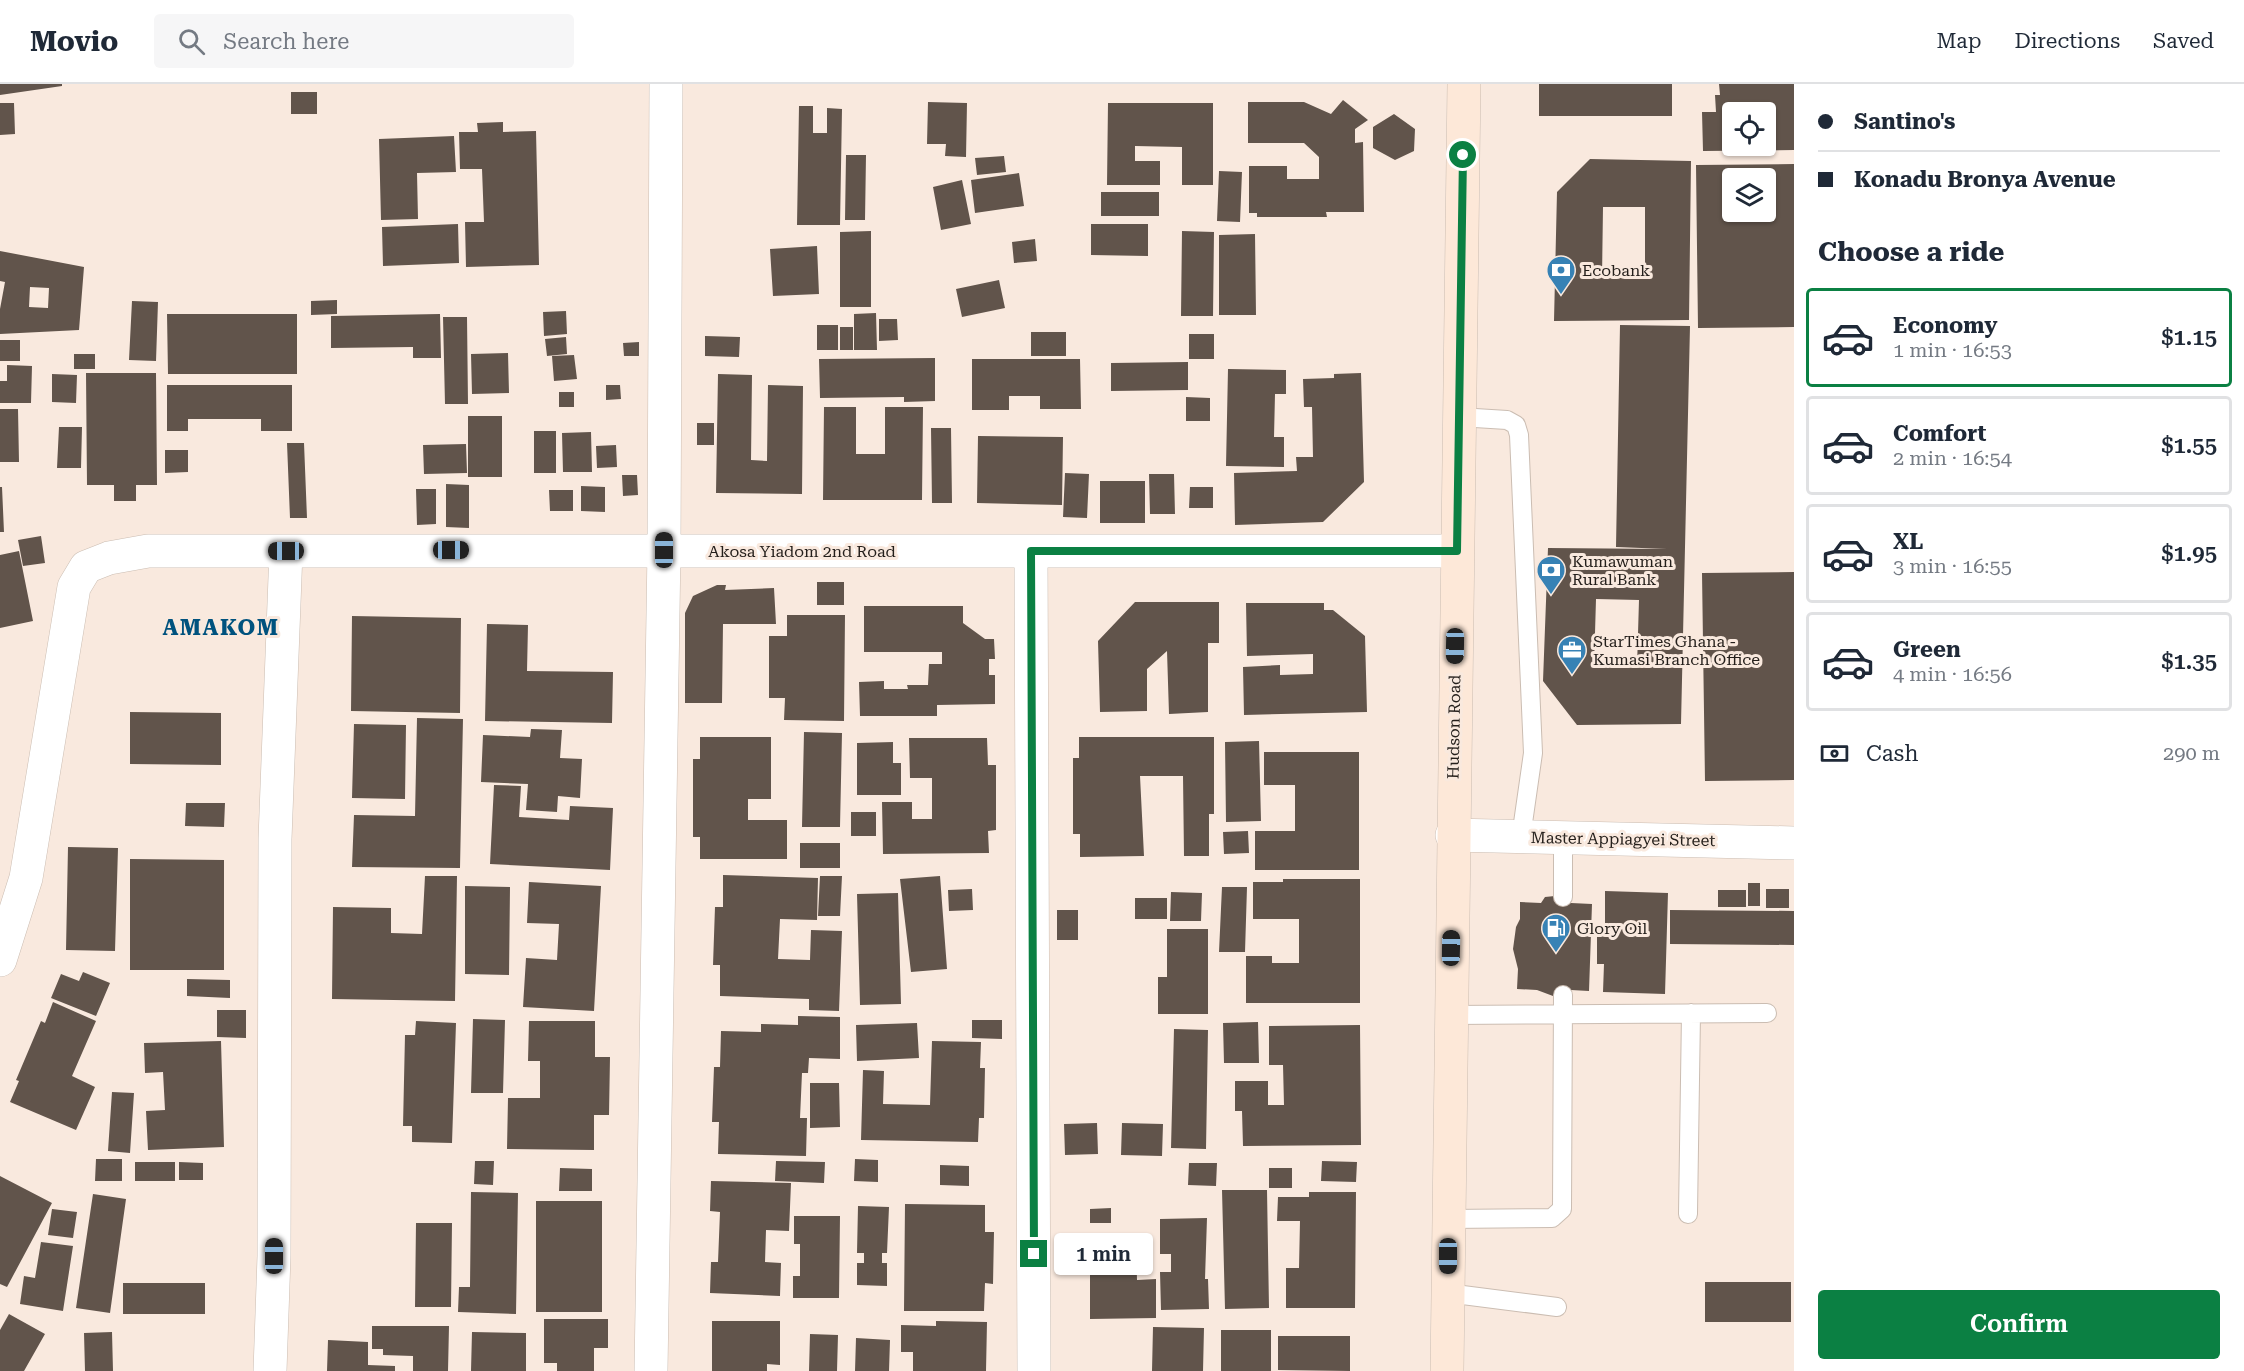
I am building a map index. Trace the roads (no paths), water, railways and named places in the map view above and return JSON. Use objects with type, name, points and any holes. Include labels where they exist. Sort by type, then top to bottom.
[{"type":"street","points":[[651,1371],[664,550],[666,84]]},
{"type":"street","name":"Hudson Road","points":[[1447,1371],[1452,835],[1464,84]]},
{"type":"street","name":"Akosa Yiadom 2nd Road","points":[[0,960],[26,878],[74,587],[86,567],[109,558],[148,551],[1457,551]]},
{"type":"street","points":[[270,1371],[274,1256],[275,839],[286,551]]},
{"type":"street","points":[[1031,551],[1034,1371]]},
{"type":"street","name":"Master Appiagyei Street","points":[[1452,835],[1794,843]]},
{"type":"lane","points":[[1460,417],[1507,420],[1516,425],[1519,435],[1533,753],[1521,837]]},
{"type":"lane","points":[[1563,838],[1563,897]]},
{"type":"lane","points":[[1448,1219],[1552,1218],[1562,1209],[1563,995]]},
{"type":"lane","points":[[1688,1214],[1691,1013]]},
{"type":"lane","points":[[1450,1015],[1767,1013]]},
{"type":"lane","points":[[1447,1293],[1557,1307]]},
{"type":"place","name":"Ecobank","points":[[1561,296]]},
{"type":"place","name":"Kumawuman Rural Bank","points":[[1551,596]]},
{"type":"place","name":"StarTimes Ghana - Kumasi Branch Office","points":[[1572,676]]},
{"type":"place","name":"Glory Oil","points":[[1556,954]]},
{"type":"district","name":"AMAKOM","points":[[221,627]]}]
